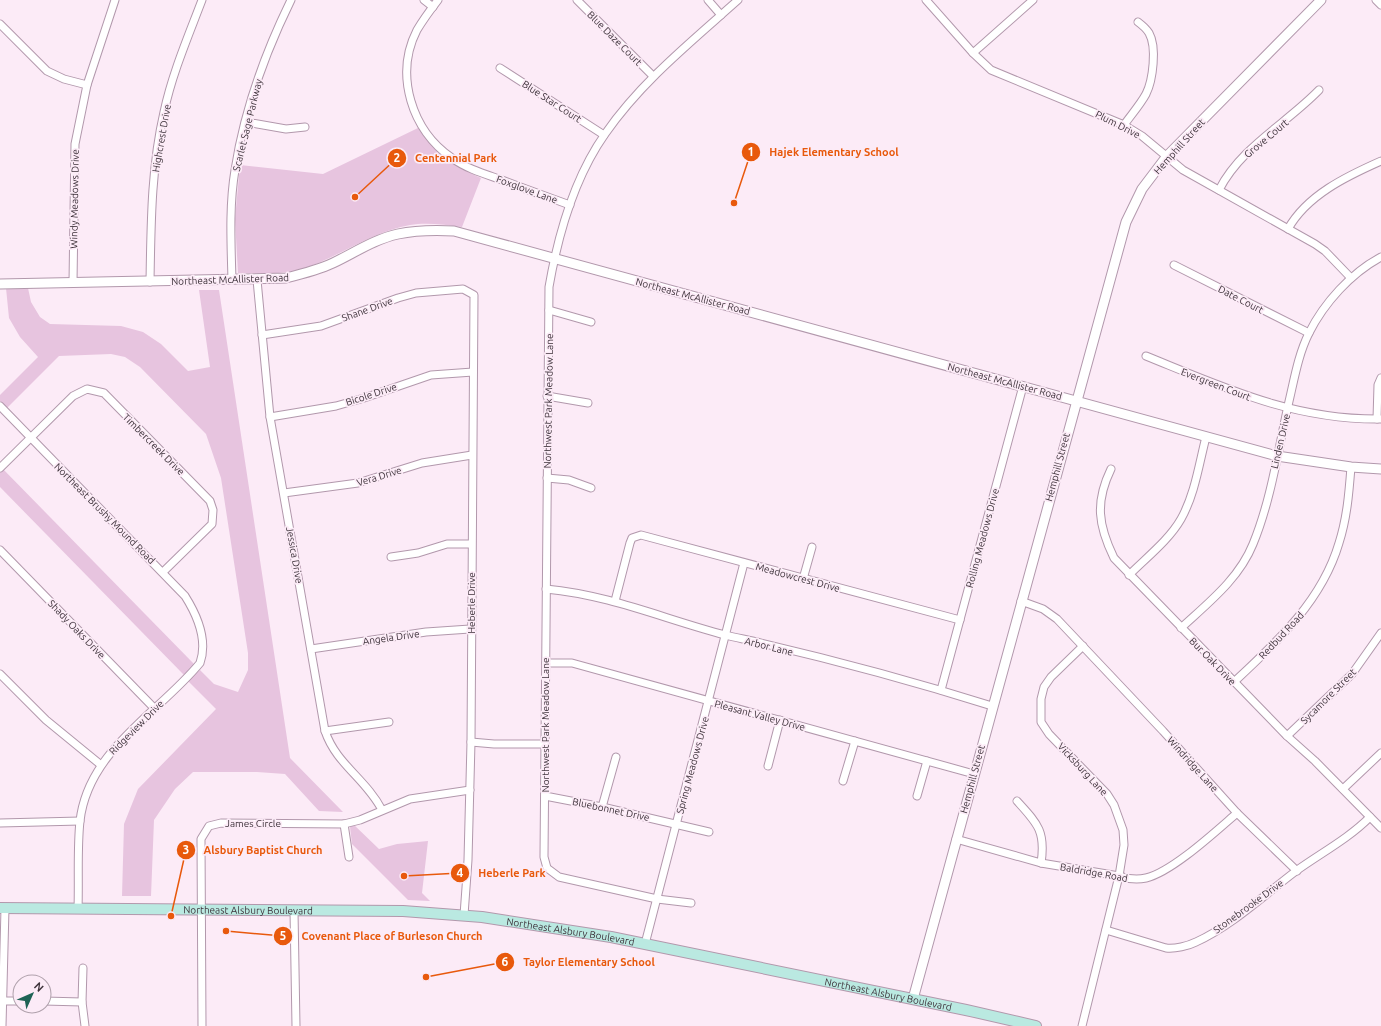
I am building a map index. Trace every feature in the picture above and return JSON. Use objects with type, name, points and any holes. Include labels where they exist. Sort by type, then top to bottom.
[{"type":"main road","name":"Northeast Alsbury Boulevard","points":[[3,908],[403,911],[464,915],[545,926],[645,944],[1036,1026]]},
{"type":"street","name":"Windy Meadows Drive","points":[[73,283],[75,144],[86,85],[115,0]]},
{"type":"street","name":"Highcrest Drive","points":[[150,282],[152,189],[164,112],[180,57],[202,0]]},
{"type":"street","name":"Scarlet Sage Parkway","points":[[232,280],[231,215],[235,170],[259,75],[278,27],[292,0]]},
{"type":"street","points":[[424,0],[433,7]]},
{"type":"street","name":"Foxglove Lane","points":[[438,0],[417,31],[411,49],[407,70],[408,89],[412,108],[422,128],[437,147],[453,159],[471,168],[570,205]]},
{"type":"street","name":"Blue Daze Court","points":[[577,0],[653,76]]},
{"type":"street","points":[[708,0],[721,15]]},
{"type":"street","name":"Northwest Park Meadow Lane","points":[[657,899],[559,877],[547,868],[544,857],[549,287],[554,258],[570,205],[579,183],[604,135],[626,106],[653,76],[738,0]]},
{"type":"street","name":"Plum Drive","points":[[926,0],[973,53],[988,67],[1000,75],[1124,125],[1142,136],[1183,170],[1325,251],[1351,278]]},
{"type":"street","points":[[973,53],[1033,0]]},
{"type":"street","name":"Hemphill Street","points":[[913,999],[1075,400],[1126,222],[1142,189],[1166,156],[1321,0]]},
{"type":"street","points":[[1376,0],[1381,5]]},
{"type":"street","points":[[1124,125],[1146,94],[1150,83],[1153,56],[1151,37],[1145,28],[1138,22]]},
{"type":"street","points":[[0,24],[47,71],[64,79],[86,85]]},
{"type":"street","name":"Blue Star Court","points":[[500,68],[604,135]]},
{"type":"street","name":"Grove Court","points":[[1218,190],[1224,180],[1252,147],[1293,115],[1319,90]]},
{"type":"street","points":[[246,122],[286,129],[305,127]]},
{"type":"street","points":[[1288,229],[1297,215],[1321,194],[1339,181],[1381,161]]},
{"type":"street","name":"Northeast McAllister Road","points":[[0,284],[257,280],[286,278],[307,273],[331,264],[383,239],[417,231],[435,230],[454,232],[1277,456],[1351,467],[1381,469]]},
{"type":"street","name":"Linden Drive","points":[[1181,628],[1238,572],[1253,544],[1262,519],[1298,362],[1308,333],[1330,300],[1351,278],[1381,257]]},
{"type":"street","name":"Date Court","points":[[1174,265],[1308,333]]},
{"type":"street","name":"Jessica Drive","points":[[257,280],[270,417],[325,731],[334,751],[372,792],[382,810]]},
{"type":"street","name":"Shane Drive","points":[[262,335],[321,326],[398,298],[416,294],[463,289],[471,292]]},
{"type":"street","name":"Heberle Drive","points":[[464,915],[468,860],[471,742],[470,629],[475,299],[471,292]]},
{"type":"street","points":[[549,310],[591,322]]},
{"type":"street","name":"Evergreen Court","points":[[1146,356],[1241,395],[1287,408],[1334,417],[1379,420]]},
{"type":"street","name":"Bicole Drive","points":[[270,417],[343,404],[431,375],[473,372]]},
{"type":"street","points":[[1379,420],[1378,385],[1381,378]]},
{"type":"street","name":"Rolling Meadows Drive","points":[[941,690],[1023,386]]},
{"type":"street","name":"Timbercreek Drive","points":[[30,438],[73,396],[86,389],[104,393],[210,501],[213,510],[212,524],[163,572]]},
{"type":"street","points":[[547,396],[588,403]]},
{"type":"street","name":"Northeast Brushy Mound Road","points":[[0,406],[163,572],[184,596],[192,609],[199,627]]},
{"type":"street","points":[[1129,575],[1168,536],[1181,519],[1190,497],[1206,437]]},
{"type":"street","points":[[0,468],[30,438]]},
{"type":"street","name":"Vera Drive","points":[[284,493],[358,483],[422,463],[472,455]]},
{"type":"street","name":"Redbud Road","points":[[1234,682],[1282,637],[1305,610],[1324,580],[1339,543],[1347,507],[1351,467]]},
{"type":"street","name":"Bur Oak Drive","points":[[1111,468],[1104,484],[1100,504],[1101,522],[1105,539],[1114,558],[1287,736],[1316,761],[1381,828]]},
{"type":"street","points":[[547,478],[569,480],[592,488]]},
{"type":"street","name":"Meadowcrest Drive","points":[[614,601],[632,538],[641,535],[960,620]]},
{"type":"street","points":[[392,557],[418,553],[447,544],[471,544]]},
{"type":"street","points":[[803,579],[812,547]]},
{"type":"street","name":"Shady Oaks Drive","points":[[0,550],[155,709]]},
{"type":"street","name":"Spring Meadows Drive","points":[[645,944],[744,563]]},
{"type":"street","name":"Arbor Lane","points":[[546,589],[577,592],[614,601],[726,636],[761,643],[941,690],[992,706]]},
{"type":"street","name":"Windridge Lane","points":[[1021,601],[1044,609],[1057,619],[1163,731],[1237,813],[1297,871]]},
{"type":"street","name":"Ridgeview Drive","points":[[78,909],[80,821],[90,784],[109,754],[200,663],[203,655],[203,640],[199,627]]},
{"type":"street","name":"Angela Drive","points":[[311,649],[426,632],[470,629]]},
{"type":"street","name":"Sycamore Street","points":[[1287,736],[1352,674],[1381,633]]},
{"type":"street","name":"Vicksburg Lane","points":[[1082,646],[1051,677],[1044,687],[1041,698],[1041,722],[1050,734],[1107,794],[1114,805],[1123,830],[1124,845],[1119,876],[1082,1026]]},
{"type":"street","name":"Pleasant Valley Drive","points":[[546,663],[572,664],[974,774]]},
{"type":"street","points":[[0,675],[46,720],[101,765]]},
{"type":"street","points":[[768,766],[780,720]]},
{"type":"street","points":[[325,731],[389,722]]},
{"type":"street","points":[[843,781],[854,741]]},
{"type":"street","points":[[471,742],[494,744],[545,744]]},
{"type":"street","points":[[1343,789],[1381,753]]},
{"type":"street","points":[[602,807],[616,757]]},
{"type":"street","points":[[917,796],[927,761]]},
{"type":"street","name":"James Circle","points":[[202,1026],[200,909],[201,839],[210,826],[221,823],[344,824],[360,820],[410,798],[470,790]]},
{"type":"street","name":"Bluebonnet Drive","points":[[545,796],[677,823],[709,832]]},
{"type":"street","points":[[1017,801],[1038,825],[1044,847],[1042,863]]},
{"type":"street","name":"Baldridge Road","points":[[956,839],[1042,863],[1119,876],[1129,880],[1147,878],[1168,867],[1200,845],[1237,813]]},
{"type":"street","points":[[1297,871],[1358,830],[1370,817]]},
{"type":"street","points":[[0,823],[80,821]]},
{"type":"street","points":[[344,824],[349,857]]},
{"type":"street","name":"Stonebrooke Drive","points":[[1106,930],[1166,948],[1174,948],[1195,943],[1234,918],[1297,871]]},
{"type":"street","points":[[657,899],[691,903]]},
{"type":"street","points":[[2,1026],[4,1001],[3,908]]},
{"type":"street","points":[[294,910],[296,1026]]},
{"type":"street","points":[[83,968],[82,1002],[85,1026]]},
{"type":"street","points":[[4,1001],[12,1001]]},
{"type":"street","points":[[52,1001],[82,1002]]},
{"type":"shaded area","points":[[418,128],[438,151],[454,163],[481,178],[462,227],[429,224],[410,225],[382,233],[302,269],[278,273],[238,273],[235,219],[240,165],[323,174]]},
{"type":"shaded area","points":[[6,288],[28,288],[31,302],[40,317],[50,324],[121,326],[143,332],[161,344],[188,371],[210,367],[199,290],[219,290],[290,758],[343,812],[319,811],[285,774],[257,772],[193,772],[175,789],[154,820],[151,896],[122,896],[124,824],[138,789],[216,709],[188,681],[200,670],[214,684],[238,692],[248,670],[248,653],[221,478],[206,434],[140,367],[125,357],[111,354],[59,356],[7,408],[0,401],[0,395],[38,357],[20,337],[9,318]]},
{"type":"shaded area","points":[[0,466],[194,664],[184,675],[0,487]]},
{"type":"shaded area","points":[[353,824],[379,849],[397,844],[428,841],[422,893],[430,901],[408,900],[352,844],[350,827]]},
{"type":"place","name":"Centennial Park","points":[[355,197]]},
{"type":"place","name":"Hajek Elementary School","points":[[734,203]]},
{"type":"place","name":"Heberle Park","points":[[404,876]]},
{"type":"place","name":"Alsbury Baptist Church","points":[[171,916]]},
{"type":"place","name":"Covenant Place of Burleson Church","points":[[226,931]]},
{"type":"place","name":"Taylor Elementary School","points":[[426,977]]}]
